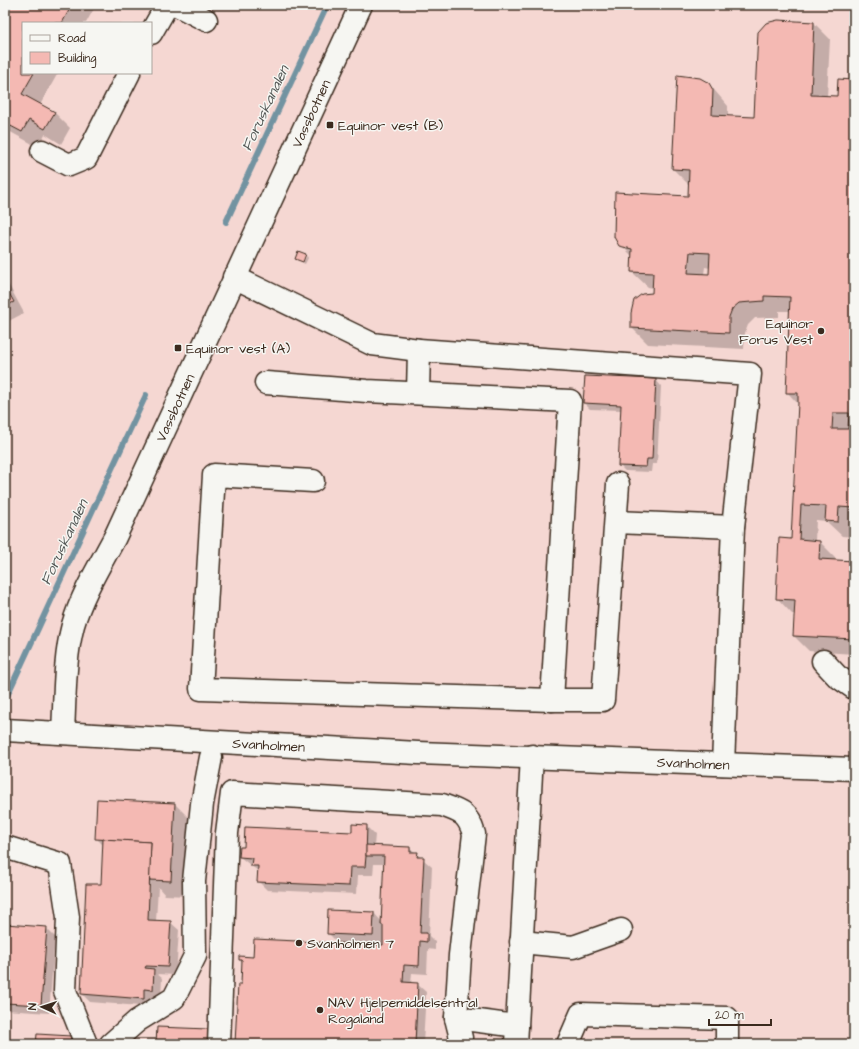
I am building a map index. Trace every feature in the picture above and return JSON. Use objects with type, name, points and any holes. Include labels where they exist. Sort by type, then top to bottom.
[{"type":"street","name":"Vassbotnen","points":[[63,732],[69,647],[74,624],[83,599],[115,537],[361,5]]},
{"type":"street","points":[[152,31],[164,7],[206,20]]},
{"type":"street","points":[[42,151],[69,165],[86,158],[128,74]]},
{"type":"street","points":[[234,277],[372,344],[419,350],[750,374],[733,527],[723,764]]},
{"type":"street","points":[[418,393],[419,350]]},
{"type":"street","points":[[266,383],[570,401],[552,700]]},
{"type":"street","points":[[313,481],[214,474],[201,689],[552,700],[603,700],[618,484]]},
{"type":"street","points":[[616,522],[733,527]]},
{"type":"street","points":[[823,661],[837,676],[854,688]]},
{"type":"street","name":"Svanholmen","points":[[5,730],[63,732],[418,753],[854,769]]},
{"type":"street","points":[[456,1018],[516,1035],[532,756]]},
{"type":"street","points":[[111,1044],[137,1021],[174,998],[195,956],[194,881],[202,804],[211,757]]},
{"type":"street","points":[[219,1044],[227,833],[232,793],[442,805],[462,812],[470,822],[474,834],[460,955],[456,1018],[461,1038],[459,1044]]},
{"type":"street","points":[[5,848],[60,864],[68,917],[65,991],[86,1044]]},
{"type":"street","points":[[521,942],[573,947],[621,930]]},
{"type":"street","points":[[568,1044],[581,1014],[727,1018],[727,1044]]},
{"type":"shaded area","points":[[5,5],[854,5],[854,1044],[5,1044]]},
{"type":"building","points":[[5,5],[72,5],[63,22],[22,22],[22,74],[33,74],[22,94],[55,112],[45,129],[29,120],[22,132],[5,123]]},
{"type":"building","name":"Equinor Forus Vest","points":[[778,20],[814,22],[811,95],[837,96],[838,79],[854,80],[854,508],[839,507],[838,522],[825,521],[826,506],[801,505],[799,539],[820,541],[819,559],[854,561],[854,639],[793,636],[795,600],[776,599],[779,538],[791,539],[798,403],[798,393],[786,393],[790,297],[764,296],[764,301],[739,303],[732,309],[729,317],[729,333],[631,328],[631,313],[634,300],[642,294],[652,293],[653,273],[631,272],[632,249],[619,246],[614,237],[615,192],[688,196],[689,170],[672,169],[677,75],[700,78],[709,83],[713,90],[712,115],[754,117],[758,32],[766,23]],"holes":[[[690,252],[710,253],[709,274],[688,273]],[[833,413],[849,413],[848,429],[832,429]]]},
{"type":"building","points":[[298,251],[306,254],[303,262],[295,259]]},
{"type":"building","points":[[5,286],[14,302],[5,306]]},
{"type":"building","points":[[585,376],[656,379],[652,459],[647,459],[646,467],[618,466],[621,405],[583,403]]},
{"type":"building","points":[[97,799],[175,803],[171,881],[149,880],[151,842],[95,839]]},
{"type":"building","points":[[352,824],[367,825],[366,856],[365,867],[350,867],[349,886],[257,882],[258,866],[251,866],[252,858],[239,857],[240,847],[244,847],[245,827],[352,832]]},
{"type":"building","points":[[103,839],[151,842],[148,920],[171,921],[168,967],[146,966],[145,968],[154,969],[153,990],[144,989],[144,999],[81,994],[86,884],[101,884]]},
{"type":"building","name":"Svanholmen 7","points":[[366,845],[410,847],[410,852],[418,852],[417,857],[424,857],[420,933],[427,933],[427,942],[420,941],[419,966],[404,965],[403,982],[418,983],[415,1044],[235,1044],[238,984],[241,984],[242,960],[239,960],[239,956],[253,957],[254,939],[383,945],[383,925],[381,925],[384,856],[366,856]]},
{"type":"building","points":[[328,910],[374,912],[373,936],[327,934]]},
{"type":"building","points":[[5,924],[47,927],[41,1005],[5,1003]]},
{"type":"building","points":[[157,1027],[208,1029],[208,1044],[156,1044]]},
{"type":"building","points":[[37,1034],[71,1036],[70,1044],[36,1044]]},
{"type":"waterway","name":"Foruskanalen","points":[[226,222],[327,5]]},
{"type":"waterway","name":"Foruskanalen","points":[[5,700],[146,395]]},
{"type":"place","name":"Equinor vest (B)","points":[[330,125]]},
{"type":"place","name":"Equinor Forus Vest","points":[[821,331]]},
{"type":"place","name":"Equinor vest (A)","points":[[178,348]]},
{"type":"place","name":"Svanholmen 7","points":[[299,943]]},
{"type":"place","name":"NAV Hjelpemiddelsentral Rogaland","points":[[320,1010]]}]
